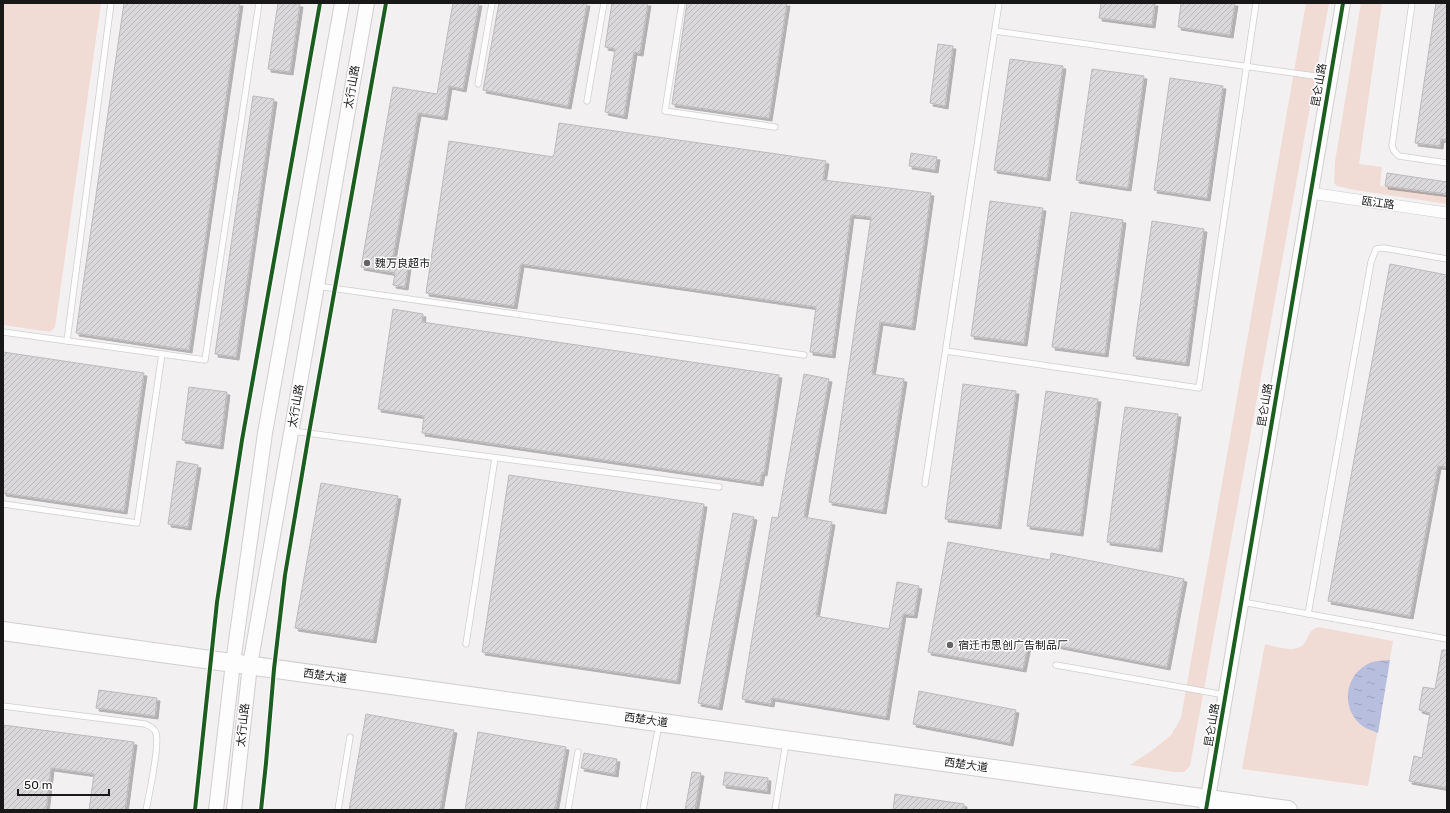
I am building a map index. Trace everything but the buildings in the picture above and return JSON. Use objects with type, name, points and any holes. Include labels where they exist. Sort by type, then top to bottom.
[{"type":"main road","name":"西楚大道","points":[[3,632],[660,722],[1207,804],[1288,810]]},
{"type":"street","name":"太行山路","points":[[234,810],[242,664],[265,433],[342,3]]},
{"type":"street","name":"太行山路","points":[[216,810],[242,664],[292,431],[367,3]]},
{"type":"street","name":"昆仑山路","points":[[1207,804],[1343,3]]},
{"type":"street","name":"瓯江路","points":[[1310,193],[1447,213]]},
{"type":"lane","points":[[67,341],[111,3]]},
{"type":"lane","points":[[3,332],[205,360],[259,3]]},
{"type":"lane","points":[[478,84],[492,3]]},
{"type":"lane","points":[[587,101],[604,3]]},
{"type":"lane","points":[[682,3],[665,111],[775,127]]},
{"type":"lane","points":[[925,484],[999,3]]},
{"type":"lane","points":[[946,351],[1199,388],[1256,3]]},
{"type":"lane","points":[[1412,3],[1392,146],[1394,151],[1399,156],[1447,163]]},
{"type":"lane","points":[[995,31],[1330,78]]},
{"type":"lane","points":[[1308,614],[1371,262],[1376,250],[1384,248],[1447,259]]},
{"type":"lane","points":[[317,286],[804,355]]},
{"type":"lane","points":[[3,504],[137,523],[162,354]]},
{"type":"lane","points":[[292,431],[719,487]]},
{"type":"lane","points":[[466,644],[495,458]]},
{"type":"lane","points":[[1241,602],[1447,639]]},
{"type":"lane","points":[[1056,665],[1226,696]]},
{"type":"lane","points":[[3,706],[145,724],[152,727],[156,732],[157,744],[146,810]]},
{"type":"lane","points":[[643,810],[660,722]]},
{"type":"lane","points":[[338,810],[350,737]]},
{"type":"lane","points":[[775,810],[786,740]]},
{"type":"lane","points":[[568,810],[578,752]]},
{"type":"shaded area","points":[[3,3],[101,3],[55,327],[50,332],[3,325]]},
{"type":"shaded area","points":[[1306,3],[1329,3],[1190,766],[1184,772],[1174,772],[1130,765],[1154,749],[1171,735],[1181,718]]},
{"type":"shaded area","points":[[1361,3],[1382,3],[1359,164],[1382,167],[1380,186],[1447,196],[1447,204],[1355,190],[1337,186],[1334,183],[1335,162]]},
{"type":"shaded area","points":[[1318,627],[1393,641],[1368,786],[1242,769],[1265,644],[1287,649],[1298,648],[1303,645],[1311,631]]},
{"type":"water","points":[[1390,660],[1378,733],[1364,727],[1352,714],[1349,706],[1348,691],[1350,683],[1359,670],[1375,661]]},
{"type":"cycle path","points":[[195,810],[217,602],[242,440],[320,3]]},
{"type":"cycle path","points":[[261,810],[274,669],[285,575],[386,3]]},
{"type":"cycle path","points":[[1206,810],[1343,3]]},
{"type":"place","name":"魏万良超市","points":[[367,263]]},
{"type":"place","name":"宿迁市思创广告制品厂","points":[[950,645]]}]
